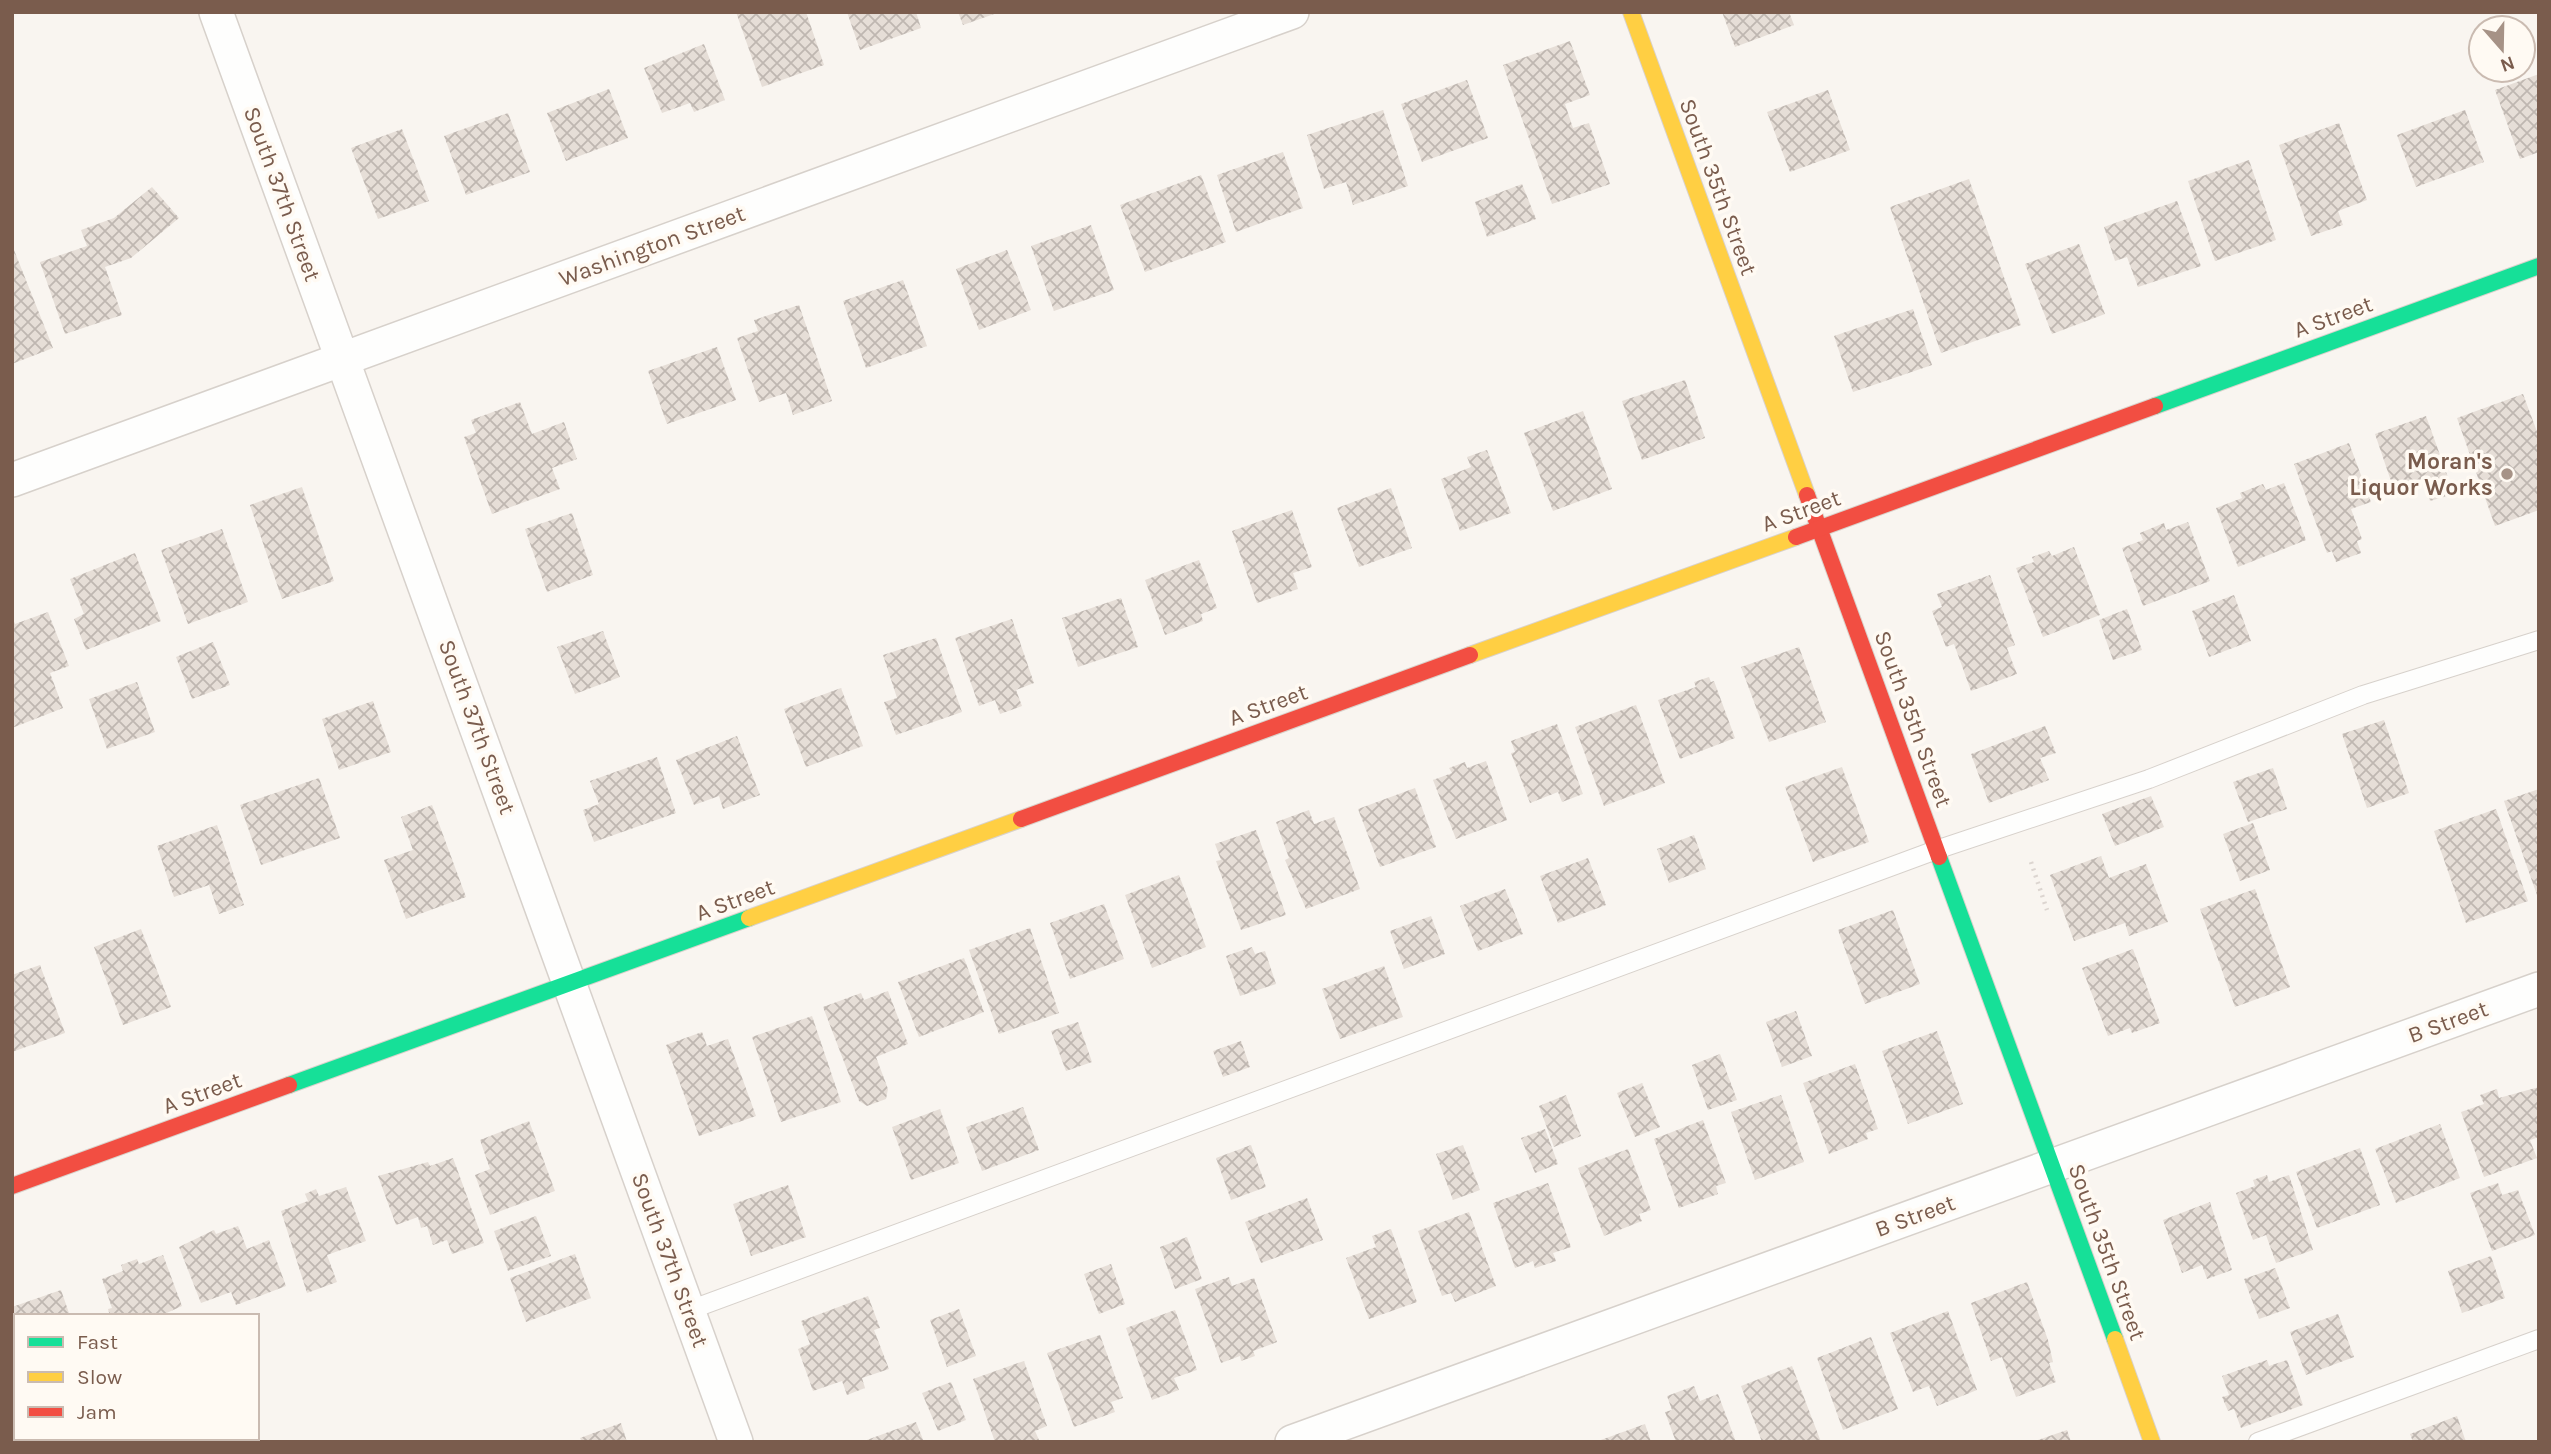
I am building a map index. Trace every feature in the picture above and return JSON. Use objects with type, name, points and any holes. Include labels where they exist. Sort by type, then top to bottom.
[{"type":"main road","name":"South 35th Street","points":[[1631,12],[2152,1442]]},
{"type":"main road","name":"A Street","points":[[12,1186],[2539,266]]},
{"type":"street","name":"South 37th Street","points":[[216,12],[736,1442]]},
{"type":"street","name":"Washington Street","points":[[12,480],[1292,12]]},
{"type":"street","name":"B Street","points":[[1292,1442],[2539,989]]},
{"type":"lane","points":[[687,1311],[1936,850],[2149,779],[2363,695],[2539,640]]},
{"type":"lane","points":[[2258,1442],[2539,1339]]},
{"type":"path","points":[[2031,862],[2047,910]]},
{"type":"building","points":[[736,12],[806,12],[824,65],[762,87]]},
{"type":"building","points":[[847,12],[916,12],[921,28],[860,50]]},
{"type":"building","points":[[958,12],[997,12],[997,13],[963,25]]},
{"type":"building","points":[[1722,12],[1789,12],[1794,25],[1735,47]]},
{"type":"building","points":[[1570,41],[1590,95],[1565,104],[1573,128],[1589,123],[1610,184],[1552,204],[1503,65]]},
{"type":"building","points":[[704,44],[725,100],[694,112],[690,103],[662,113],[644,68]]},
{"type":"building","points":[[2539,74],[2539,152],[2520,159],[2495,90],[2512,84],[2537,84]]},
{"type":"building","points":[[1467,80],[1488,138],[1422,162],[1401,104]]},
{"type":"building","points":[[609,89],[628,138],[566,161],[547,113]]},
{"type":"building","points":[[1828,90],[1850,150],[1790,172],[1767,112]]},
{"type":"building","points":[[1383,110],[1408,186],[1353,205],[1346,182],[1324,189],[1307,135]]},
{"type":"building","points":[[2465,110],[2484,162],[2416,187],[2397,135]]},
{"type":"building","points":[[508,113],[530,172],[466,195],[444,136]]},
{"type":"building","points":[[2339,123],[2367,200],[2338,211],[2343,225],[2311,236],[2279,145]]},
{"type":"building","points":[[402,129],[429,201],[378,219],[351,148]]},
{"type":"building","points":[[1283,152],[1303,208],[1236,232],[1217,175]]},
{"type":"building","points":[[2249,160],[2276,240],[2215,261],[2188,181]]},
{"type":"building","points":[[1201,175],[1226,242],[1145,272],[1120,205]]},
{"type":"building","points":[[1969,179],[2021,325],[1941,353],[1890,207]]},
{"type":"building","points":[[1522,184],[1536,219],[1487,237],[1475,202]]},
{"type":"building","points":[[152,187],[179,218],[131,258],[105,267],[122,315],[65,334],[40,262],[87,246],[81,230],[114,218]]},
{"type":"building","points":[[2177,201],[2201,266],[2138,287],[2127,257],[2115,261],[2104,227]]},
{"type":"building","points":[[1091,225],[1114,290],[1054,311],[1031,246]]},
{"type":"building","points":[[2079,244],[2105,314],[2052,334],[2025,264]]},
{"type":"building","points":[[12,245],[53,348],[12,364]]},
{"type":"building","points":[[1007,250],[1031,310],[979,330],[956,269]]},
{"type":"building","points":[[903,280],[927,346],[866,368],[843,301]]},
{"type":"building","points":[[799,305],[832,401],[793,415],[786,393],[759,402],[737,338],[758,331],[754,320]]},
{"type":"building","points":[[1913,309],[1932,365],[1853,392],[1834,336]]},
{"type":"building","points":[[717,347],[736,400],[667,424],[648,371]]},
{"type":"building","points":[[1685,380],[1705,438],[1642,460],[1622,401]]},
{"type":"building","name":"Moran's Liquor Works","points":[[2523,394],[2539,437],[2539,510],[2495,526],[2457,418]]},
{"type":"building","points":[[520,402],[532,434],[564,422],[577,459],[552,468],[560,489],[492,514],[464,437],[476,433],[471,420]]},
{"type":"building","points":[[1583,411],[1612,489],[1553,511],[1524,433]]},
{"type":"building","points":[[2426,416],[2454,494],[2430,501],[2422,479],[2394,490],[2375,434]]},
{"type":"building","points":[[2349,443],[2371,502],[2351,509],[2362,539],[2357,541],[2361,553],[2336,562],[2332,551],[2327,553],[2294,464]]},
{"type":"building","points":[[1487,450],[1511,513],[1460,531],[1441,479],[1471,467],[1467,457]]},
{"type":"building","points":[[2284,483],[2306,540],[2238,567],[2216,508],[2242,498],[2240,493],[2263,484],[2266,490]]},
{"type":"building","points":[[302,487],[334,581],[282,599],[250,505]]},
{"type":"building","points":[[1391,488],[1412,548],[1359,567],[1337,508]]},
{"type":"building","points":[[1292,510],[1312,567],[1293,573],[1298,589],[1257,603],[1232,531]]},
{"type":"building","points":[[572,513],[593,575],[547,592],[525,529]]},
{"type":"building","points":[[2188,522],[2210,581],[2143,606],[2122,548],[2143,540],[2140,533],[2164,523],[2166,530]]},
{"type":"building","points":[[222,529],[248,602],[188,624],[161,550]]},
{"type":"building","points":[[2074,547],[2100,615],[2043,637],[2016,568],[2034,562],[2032,557],[2049,551],[2052,556]]},
{"type":"building","points":[[135,553],[161,621],[86,650],[74,619],[84,614],[70,579]]},
{"type":"building","points":[[1199,560],[1217,608],[1201,614],[1203,621],[1165,635],[1145,580]]},
{"type":"building","points":[[1990,575],[2015,645],[2007,648],[2017,674],[1971,691],[1954,644],[1946,647],[1932,611],[1942,607],[1937,594]]},
{"type":"building","points":[[2234,595],[2251,641],[2209,657],[2192,611]]},
{"type":"building","points":[[1121,598],[1138,647],[1078,667],[1062,618]]},
{"type":"building","points":[[2127,609],[2142,650],[2113,660],[2099,620]]},
{"type":"building","points":[[48,612],[69,666],[50,673],[63,708],[12,728],[12,617],[15,624]]},
{"type":"building","points":[[1012,619],[1034,683],[1016,690],[1022,706],[1000,714],[995,700],[979,706],[955,638]]},
{"type":"building","points":[[603,631],[620,677],[575,694],[557,647]]},
{"type":"building","points":[[936,638],[962,712],[896,735],[884,702],[897,698],[883,655]]},
{"type":"building","points":[[213,642],[230,685],[192,699],[176,657]]},
{"type":"building","points":[[1799,647],[1826,722],[1769,742],[1741,667]]},
{"type":"building","points":[[1709,677],[1711,682],[1714,681],[1735,738],[1680,759],[1658,700],[1696,687],[1694,682]]},
{"type":"building","points":[[137,682],[155,732],[107,749],[89,699]]},
{"type":"building","points":[[841,688],[863,746],[806,767],[784,709]]},
{"type":"building","points":[[373,701],[391,752],[339,770],[322,719]]},
{"type":"building","points":[[1636,705],[1665,783],[1604,806],[1575,727]]},
{"type":"building","points":[[2384,720],[2409,793],[2367,808],[2342,734]]},
{"type":"building","points":[[1557,724],[1583,794],[1562,802],[1558,792],[1530,803],[1511,753],[1515,752],[1511,741]]},
{"type":"building","points":[[2045,726],[2056,753],[2040,758],[2049,780],[1989,803],[1971,754]]},
{"type":"building","points":[[737,736],[760,795],[723,809],[719,796],[694,805],[676,760]]},
{"type":"building","points":[[657,757],[676,813],[594,842],[583,810],[599,804],[590,781]]},
{"type":"building","points":[[1486,761],[1507,820],[1456,839],[1433,780],[1452,773],[1449,768],[1465,762],[1467,768]]},
{"type":"building","points":[[1842,767],[1869,842],[1813,862],[1785,787]]},
{"type":"building","points":[[2273,768],[2287,809],[2248,822],[2233,782]]},
{"type":"building","points":[[319,778],[340,838],[261,865],[240,805]]},
{"type":"building","points":[[1415,788],[1436,847],[1380,867],[1358,809]]},
{"type":"building","points":[[2539,789],[2539,898],[2538,898],[2504,801]]},
{"type":"building","points":[[2151,796],[2164,827],[2115,846],[2102,814]]},
{"type":"building","points":[[432,805],[466,897],[406,919],[384,860],[413,850],[401,817]]},
{"type":"building","points":[[2496,809],[2528,901],[2466,923],[2434,831]]},
{"type":"building","points":[[1309,810],[1314,824],[1334,817],[1360,889],[1306,909],[1285,860],[1289,858],[1276,822]]},
{"type":"building","points":[[2253,823],[2270,870],[2240,881],[2223,834]]},
{"type":"building","points":[[217,825],[244,905],[219,914],[209,885],[174,897],[157,846]]},
{"type":"building","points":[[1256,830],[1286,915],[1241,930],[1216,861],[1221,860],[1215,844]]},
{"type":"building","points":[[1694,835],[1706,869],[1669,883],[1657,849]]},
{"type":"building","points":[[2101,856],[2109,878],[2146,864],[2168,922],[2129,936],[2125,923],[2074,941],[2050,875]]},
{"type":"building","points":[[1588,858],[1606,905],[1558,923],[1540,876]]},
{"type":"building","points":[[1179,875],[1206,947],[1152,968],[1125,895]]},
{"type":"building","points":[[1505,889],[1523,934],[1478,951],[1460,906]]},
{"type":"building","points":[[2255,889],[2290,987],[2235,1007],[2200,909]]},
{"type":"building","points":[[1104,904],[1124,959],[1070,979],[1050,923]]},
{"type":"building","points":[[1893,910],[1920,984],[1865,1004],[1838,930]]},
{"type":"building","points":[[1431,916],[1445,954],[1404,969],[1390,931]]},
{"type":"building","points":[[1030,928],[1059,1013],[999,1034],[969,950]]},
{"type":"building","points":[[141,929],[171,1007],[123,1025],[94,947]]},
{"type":"building","points":[[1252,947],[1255,954],[1265,951],[1276,984],[1240,996],[1226,956]]},
{"type":"building","points":[[2133,949],[2160,1023],[2132,1033],[2130,1028],[2108,1036],[2082,968]]},
{"type":"building","points":[[964,958],[984,1012],[919,1037],[898,982]]},
{"type":"building","points":[[40,965],[65,1033],[12,1052],[12,975]]},
{"type":"building","points":[[1384,966],[1403,1017],[1340,1039],[1322,989]]},
{"type":"building","points":[[888,991],[908,1044],[876,1057],[888,1089],[886,1099],[867,1106],[859,1101],[823,1007],[861,993],[864,1000]]},
{"type":"building","points":[[1796,1011],[1812,1056],[1782,1067],[1766,1022]]},
{"type":"building","points":[[812,1016],[841,1102],[781,1122],[752,1037]]},
{"type":"building","points":[[1078,1022],[1092,1062],[1066,1071],[1051,1031]]},
{"type":"building","points":[[1937,1031],[1963,1104],[1908,1124],[1882,1051]]},
{"type":"building","points":[[702,1032],[707,1046],[728,1039],[756,1116],[699,1136],[666,1045]]},
{"type":"building","points":[[1241,1041],[1250,1067],[1223,1077],[1213,1051]]},
{"type":"building","points":[[1720,1054],[1737,1100],[1708,1110],[1692,1065]]},
{"type":"building","points":[[1855,1064],[1878,1129],[1866,1133],[1868,1139],[1829,1154],[1803,1083]]},
{"type":"building","points":[[1642,1083],[1660,1127],[1635,1137],[1617,1093]]},
{"type":"building","points":[[2539,1087],[2539,1137],[2530,1140],[2537,1158],[2484,1177],[2461,1112],[2484,1104],[2480,1095],[2497,1089],[2499,1098]]},
{"type":"building","points":[[1566,1095],[1581,1136],[1554,1147],[1539,1106]]},
{"type":"building","points":[[1781,1095],[1804,1162],[1755,1180],[1731,1112]]},
{"type":"building","points":[[1023,1107],[1039,1150],[982,1171],[966,1127]]},
{"type":"building","points":[[940,1109],[959,1163],[911,1180],[892,1127]]},
{"type":"building","points":[[1703,1120],[1726,1183],[1716,1186],[1718,1194],[1679,1208],[1654,1139]]},
{"type":"building","points":[[529,1121],[555,1191],[490,1215],[475,1175],[490,1169],[480,1140]]},
{"type":"building","points":[[2440,1124],[2460,1178],[2396,1203],[2375,1149]]},
{"type":"building","points":[[1545,1129],[1558,1164],[1535,1173],[1521,1138]]},
{"type":"building","points":[[1251,1145],[1266,1187],[1231,1200],[1216,1158]]},
{"type":"building","points":[[1463,1145],[1480,1190],[1453,1200],[1436,1154]]},
{"type":"building","points":[[2360,1148],[2380,1205],[2317,1228],[2296,1172]]},
{"type":"building","points":[[1628,1149],[1651,1210],[1639,1214],[1642,1221],[1604,1236],[1578,1168]]},
{"type":"building","points":[[453,1158],[484,1243],[452,1254],[447,1240],[433,1245],[427,1226],[421,1228],[418,1217],[396,1225],[378,1176],[428,1162],[430,1166]]},
{"type":"building","points":[[2267,1175],[2269,1182],[2289,1175],[2313,1250],[2276,1263],[2266,1235],[2253,1240],[2236,1193],[2255,1186],[2253,1180]]},
{"type":"building","points":[[1548,1183],[1571,1247],[1553,1253],[1556,1261],[1535,1268],[1533,1261],[1515,1268],[1493,1203]]},
{"type":"building","points":[[2498,1183],[2502,1195],[2518,1190],[2535,1235],[2492,1251],[2470,1193]]},
{"type":"building","points":[[788,1185],[806,1237],[751,1256],[733,1204]]},
{"type":"building","points":[[346,1187],[366,1241],[327,1255],[337,1282],[307,1293],[281,1211],[308,1201],[305,1194],[316,1189],[319,1196]]},
{"type":"building","points":[[1307,1198],[1323,1240],[1261,1263],[1245,1222]]},
{"type":"building","points":[[2210,1202],[2232,1270],[2207,1279],[2202,1265],[2182,1273],[2163,1220]]},
{"type":"building","points":[[1469,1212],[1496,1286],[1455,1302],[1451,1293],[1442,1296],[1418,1231]]},
{"type":"building","points":[[536,1216],[551,1256],[508,1271],[494,1231]]},
{"type":"building","points":[[238,1226],[247,1249],[269,1240],[286,1286],[236,1305],[231,1292],[201,1303],[179,1247],[214,1230],[216,1234]]},
{"type":"building","points":[[1391,1229],[1417,1302],[1369,1319],[1346,1258],[1376,1247],[1372,1236]]},
{"type":"building","points":[[1187,1237],[1202,1279],[1175,1289],[1160,1247]]},
{"type":"building","points":[[575,1254],[591,1298],[526,1322],[510,1278]]},
{"type":"building","points":[[163,1255],[182,1306],[164,1314],[109,1314],[108,1309],[112,1308],[102,1279],[123,1271],[121,1265],[137,1259],[139,1264]]},
{"type":"building","points":[[2491,1256],[2505,1298],[2462,1313],[2448,1271]]},
{"type":"building","points":[[1111,1264],[1125,1304],[1099,1314],[1084,1274]]},
{"type":"building","points":[[2275,1268],[2290,1308],[2259,1319],[2244,1279]]},
{"type":"building","points":[[1229,1277],[1232,1286],[1254,1278],[1277,1342],[1253,1351],[1255,1356],[1241,1361],[1240,1356],[1221,1363],[1195,1289]]},
{"type":"building","points":[[2027,1282],[2048,1340],[2053,1362],[2049,1363],[2056,1382],[2016,1397],[2002,1357],[1991,1361],[1971,1303]]},
{"type":"building","points":[[61,1290],[69,1314],[14,1314],[14,1362],[12,1307]]},
{"type":"building","points":[[868,1296],[880,1328],[874,1330],[889,1369],[862,1378],[865,1388],[847,1395],[842,1381],[813,1391],[798,1349],[810,1344],[801,1321]]},
{"type":"building","points":[[959,1309],[976,1356],[947,1367],[930,1320]]},
{"type":"building","points":[[1175,1310],[1197,1370],[1174,1378],[1179,1390],[1152,1400],[1126,1328]]},
{"type":"building","points":[[1948,1311],[1977,1390],[1937,1406],[1929,1386],[1913,1392],[1890,1333]]},
{"type":"building","points":[[2338,1314],[2354,1357],[2306,1375],[2290,1332]]},
{"type":"building","points":[[1100,1335],[1123,1398],[1111,1402],[1115,1412],[1074,1427],[1047,1353]]},
{"type":"building","points":[[1871,1337],[1898,1409],[1843,1430],[1817,1358]]},
{"type":"building","points":[[2267,1360],[2269,1366],[2287,1360],[2303,1405],[2241,1428],[2234,1409],[2228,1411],[2222,1397],[2229,1395],[2222,1376]]},
{"type":"building","points":[[1024,1361],[1047,1426],[1035,1431],[1039,1440],[1035,1442],[995,1442],[973,1379]]},
{"type":"building","points":[[1792,1366],[1821,1442],[1762,1442],[1741,1386]]},
{"type":"building","points":[[951,1382],[966,1420],[938,1431],[922,1393]]},
{"type":"building","points":[[1694,1386],[1700,1401],[1718,1394],[1736,1442],[1676,1442],[1665,1412],[1672,1410],[1667,1396]]},
{"type":"building","points":[[2457,1416],[2466,1442],[2413,1442],[2410,1434]]},
{"type":"building","points":[[916,1422],[924,1442],[864,1442],[864,1441]]},
{"type":"building","points":[[621,1423],[627,1442],[582,1442],[580,1438]]},
{"type":"building","points":[[1645,1424],[1651,1442],[1598,1442],[1598,1441]]},
{"type":"building","points":[[2067,1430],[2071,1442],[2035,1442],[2035,1441]]},
{"type":"traffic: fast","points":[[2155,406],[2539,266]]},
{"type":"traffic: fast","points":[[1939,857],[2115,1339]]},
{"type":"traffic: fast","points":[[289,1085],[749,918]]},
{"type":"traffic: slow","points":[[1631,12],[1807,495]]},
{"type":"traffic: slow","points":[[1470,655],[1796,537]]},
{"type":"traffic: slow","points":[[749,918],[1021,819]]},
{"type":"traffic: slow","points":[[2115,1339],[2152,1442]]},
{"type":"traffic: jam","points":[[1796,537],[2155,406]]},
{"type":"traffic: jam","points":[[1807,495],[1939,857]]},
{"type":"traffic: jam","points":[[1021,819],[1470,655]]},
{"type":"traffic: jam","points":[[12,1186],[289,1085]]},
{"type":"place","name":"Moran's Liquor Works","points":[[2507,474]]}]
